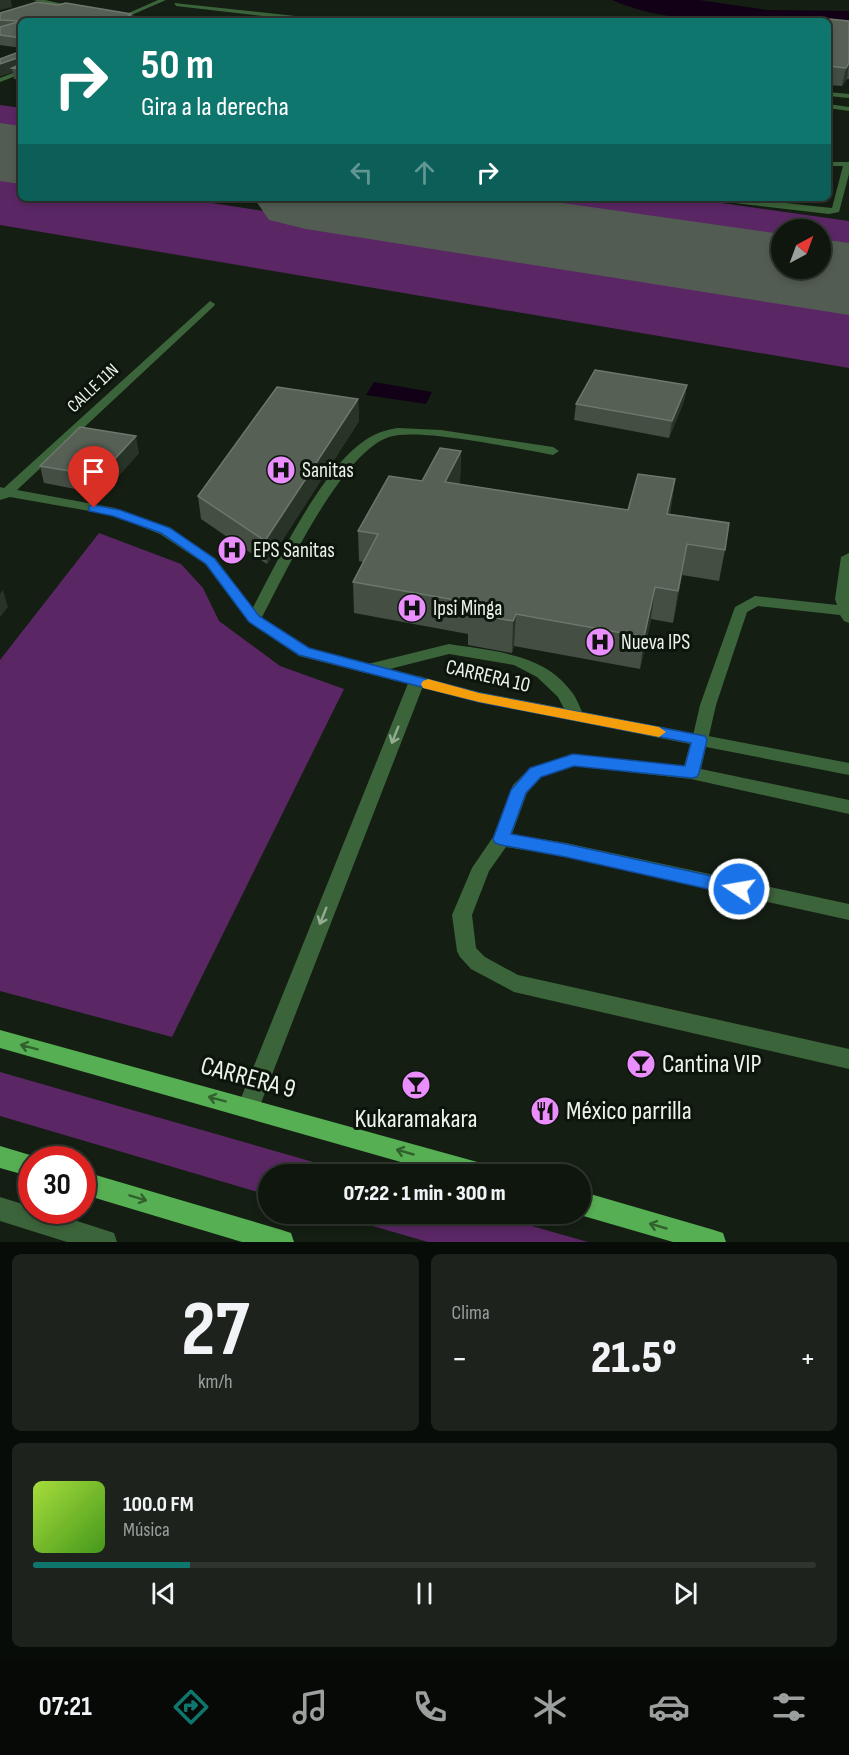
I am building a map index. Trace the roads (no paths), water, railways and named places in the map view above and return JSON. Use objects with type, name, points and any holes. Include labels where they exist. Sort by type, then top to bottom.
[{"type":"main road","name":"CARRERA 9","points":[[0,1040],[446,1164]]},
{"type":"main road","points":[[0,1157],[18,1162]]},
{"type":"main road","points":[[96,1186],[276,1241]]},
{"type":"main road","points":[[591,1206],[714,1242]]},
{"type":"street","points":[[36,0],[82,9]]},
{"type":"street","points":[[146,18],[121,15],[163,0]]},
{"type":"street","points":[[47,2],[32,8],[55,4]]},
{"type":"street","points":[[176,4],[297,18]]},
{"type":"street","points":[[0,80],[18,73]]},
{"type":"street","points":[[0,80],[18,83]]},
{"type":"street","points":[[831,94],[849,96]]},
{"type":"street","points":[[831,106],[849,109]]},
{"type":"street","points":[[742,201],[830,212],[836,210],[848,164],[831,164]]},
{"type":"street","name":"CALLE 11N","points":[[2,494],[210,304]]},
{"type":"street","points":[[254,619],[331,483],[363,446],[386,433],[420,432],[553,451]]},
{"type":"street","name":"CARRERA 10","points":[[2,494],[115,513],[165,531],[210,561],[254,619],[304,652],[479,698],[849,768]]},
{"type":"street","points":[[691,773],[708,705],[741,610],[755,601],[848,614],[842,599],[848,557]]},
{"type":"street","points":[[370,669],[449,649],[518,661],[543,673],[565,694],[576,716]]},
{"type":"street","points":[[248,1108],[417,681]]},
{"type":"street","points":[[849,807],[691,773],[573,760],[535,772],[519,790],[501,839],[482,868],[462,915],[467,951],[478,963],[514,983],[849,1059]]},
{"type":"street","points":[[501,839],[566,850],[849,912]]},
{"type":"street","points":[[0,1209],[105,1242]]},
{"type":"place","name":"Sanitas","points":[[281,470]]},
{"type":"place","name":"EPS Sanitas","points":[[232,550]]},
{"type":"place","name":"Ipsi Minga","points":[[412,608]]},
{"type":"place","name":"Nueva IPS","points":[[600,642]]},
{"type":"place","name":"Cantina VIP","points":[[641,1064]]},
{"type":"place","name":"Kukaramakara","points":[[416,1085]]},
{"type":"place","name":"México parrilla","points":[[545,1111]]}]
